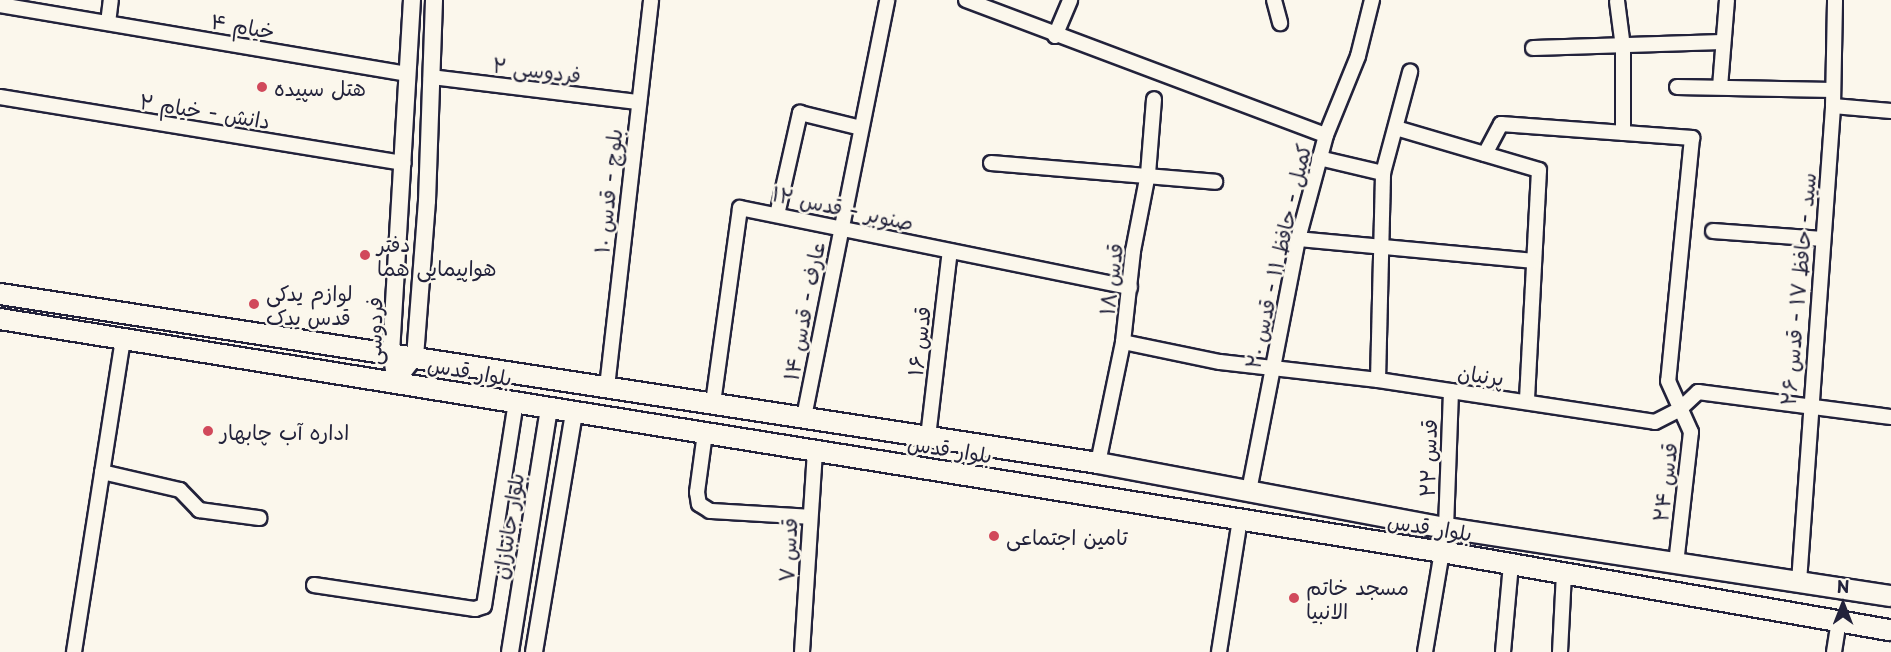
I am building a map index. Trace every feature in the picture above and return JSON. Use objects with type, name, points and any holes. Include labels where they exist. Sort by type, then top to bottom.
[{"type":"main road","name":"بلوار قدس","points":[[0,294],[1098,463],[1446,528],[1891,596]]},
{"type":"main road","points":[[123,339],[127,313]]},
{"type":"main road","name":"بلوار قدس","points":[[0,319],[396,381],[549,408],[1564,572],[1891,630]]},
{"type":"street","points":[[108,23],[111,0]]},
{"type":"street","name":"فردوسی","points":[[396,381],[391,353],[412,0]]},
{"type":"street","name":"فردوسی","points":[[396,381],[415,357],[427,201],[434,0]]},
{"type":"street","name":"بلوچ - قدس ۱۰","points":[[607,387],[651,0]]},
{"type":"street","name":"عارف - قدس ۱۴","points":[[804,417],[887,0]]},
{"type":"street","points":[[966,0],[1055,36],[1326,135]]},
{"type":"street","points":[[1055,36],[1070,0]]},
{"type":"street","points":[[1274,0],[1280,23]]},
{"type":"street","name":"کمیل - حافظ ۱۱ - قدس ۲۰","points":[[1250,491],[1298,239],[1326,135],[1358,56],[1372,0]]},
{"type":"street","points":[[1720,87],[1727,0]]},
{"type":"street","name":"سید - حافظ ۱۷ - قدس ۲۶","points":[[1799,582],[1808,408],[1833,106],[1835,0]]},
{"type":"street","points":[[1485,154],[1502,124],[1623,133],[1623,47],[1617,1]]},
{"type":"street","name":"خیام ۴","points":[[0,5],[408,74]]},
{"type":"street","points":[[1533,48],[1623,47],[1723,42]]},
{"type":"street","points":[[1378,380],[1383,173],[1410,72]]},
{"type":"street","name":"فردوسی ۲","points":[[431,77],[638,102]]},
{"type":"street","points":[[1677,87],[1833,90]]},
{"type":"street","name":"دانش - خیام ۲","points":[[0,97],[404,163]]},
{"type":"street","name":"قدس ۱۸","points":[[1098,463],[1123,342],[1148,174],[1154,99]]},
{"type":"street","points":[[1833,106],[1891,111]]},
{"type":"street","points":[[777,215],[800,113],[861,128]]},
{"type":"street","points":[[1396,128],[1539,170],[1527,402]]},
{"type":"street","name":"قدس ۲۴","points":[[1623,133],[1692,138],[1668,381],[1691,432],[1676,563]]},
{"type":"street","points":[[1319,158],[1383,173]]},
{"type":"street","points":[[991,163],[1148,174],[1215,182]]},
{"type":"street","name":"صنوبر - قدس ۱۲","points":[[713,403],[740,208],[1130,287]]},
{"type":"street","points":[[1713,231],[1823,239]]},
{"type":"street","points":[[1298,239],[1533,261]]},
{"type":"street","name":"قدس ۱۶","points":[[928,437],[950,250]]},
{"type":"street","points":[[74,652],[123,339]]},
{"type":"street","name":"پرنیان","points":[[1123,342],[1272,368],[1378,380],[1656,422],[1680,409],[1698,392],[1808,408]]},
{"type":"street","name":"قدس ۲۲","points":[[1425,652],[1446,528],[1451,391]]},
{"type":"street","points":[[314,585],[475,609],[484,606],[516,402]]},
{"type":"street","name":"بلوار جانبازان","points":[[510,652],[549,408]]},
{"type":"street","points":[[1808,408],[1891,417]]},
{"type":"street","points":[[534,652],[574,412]]},
{"type":"street","points":[[705,433],[697,492],[699,504],[710,511],[810,516]]},
{"type":"street","name":"قدس ۷","points":[[802,652],[814,451]]},
{"type":"street","points":[[102,472],[180,490],[199,510],[259,518]]},
{"type":"street","points":[[1219,652],[1240,519]]},
{"type":"street","points":[[1503,652],[1511,564]]},
{"type":"street","points":[[1560,652],[1564,572]]},
{"type":"street","points":[[1834,652],[1839,620]]},
{"type":"place","name":"هتل سپیده","points":[[262,87]]},
{"type":"place","name":"دفتر هواپیمایی هما","points":[[365,255]]},
{"type":"place","name":"لوازم یدکی قدس یدک","points":[[254,304]]},
{"type":"place","name":"اداره آب چابهار","points":[[208,431]]},
{"type":"place","name":"تامین اجتماعی","points":[[994,536]]},
{"type":"place","name":"مسجد خاتم الانبیا","points":[[1294,598]]}]
